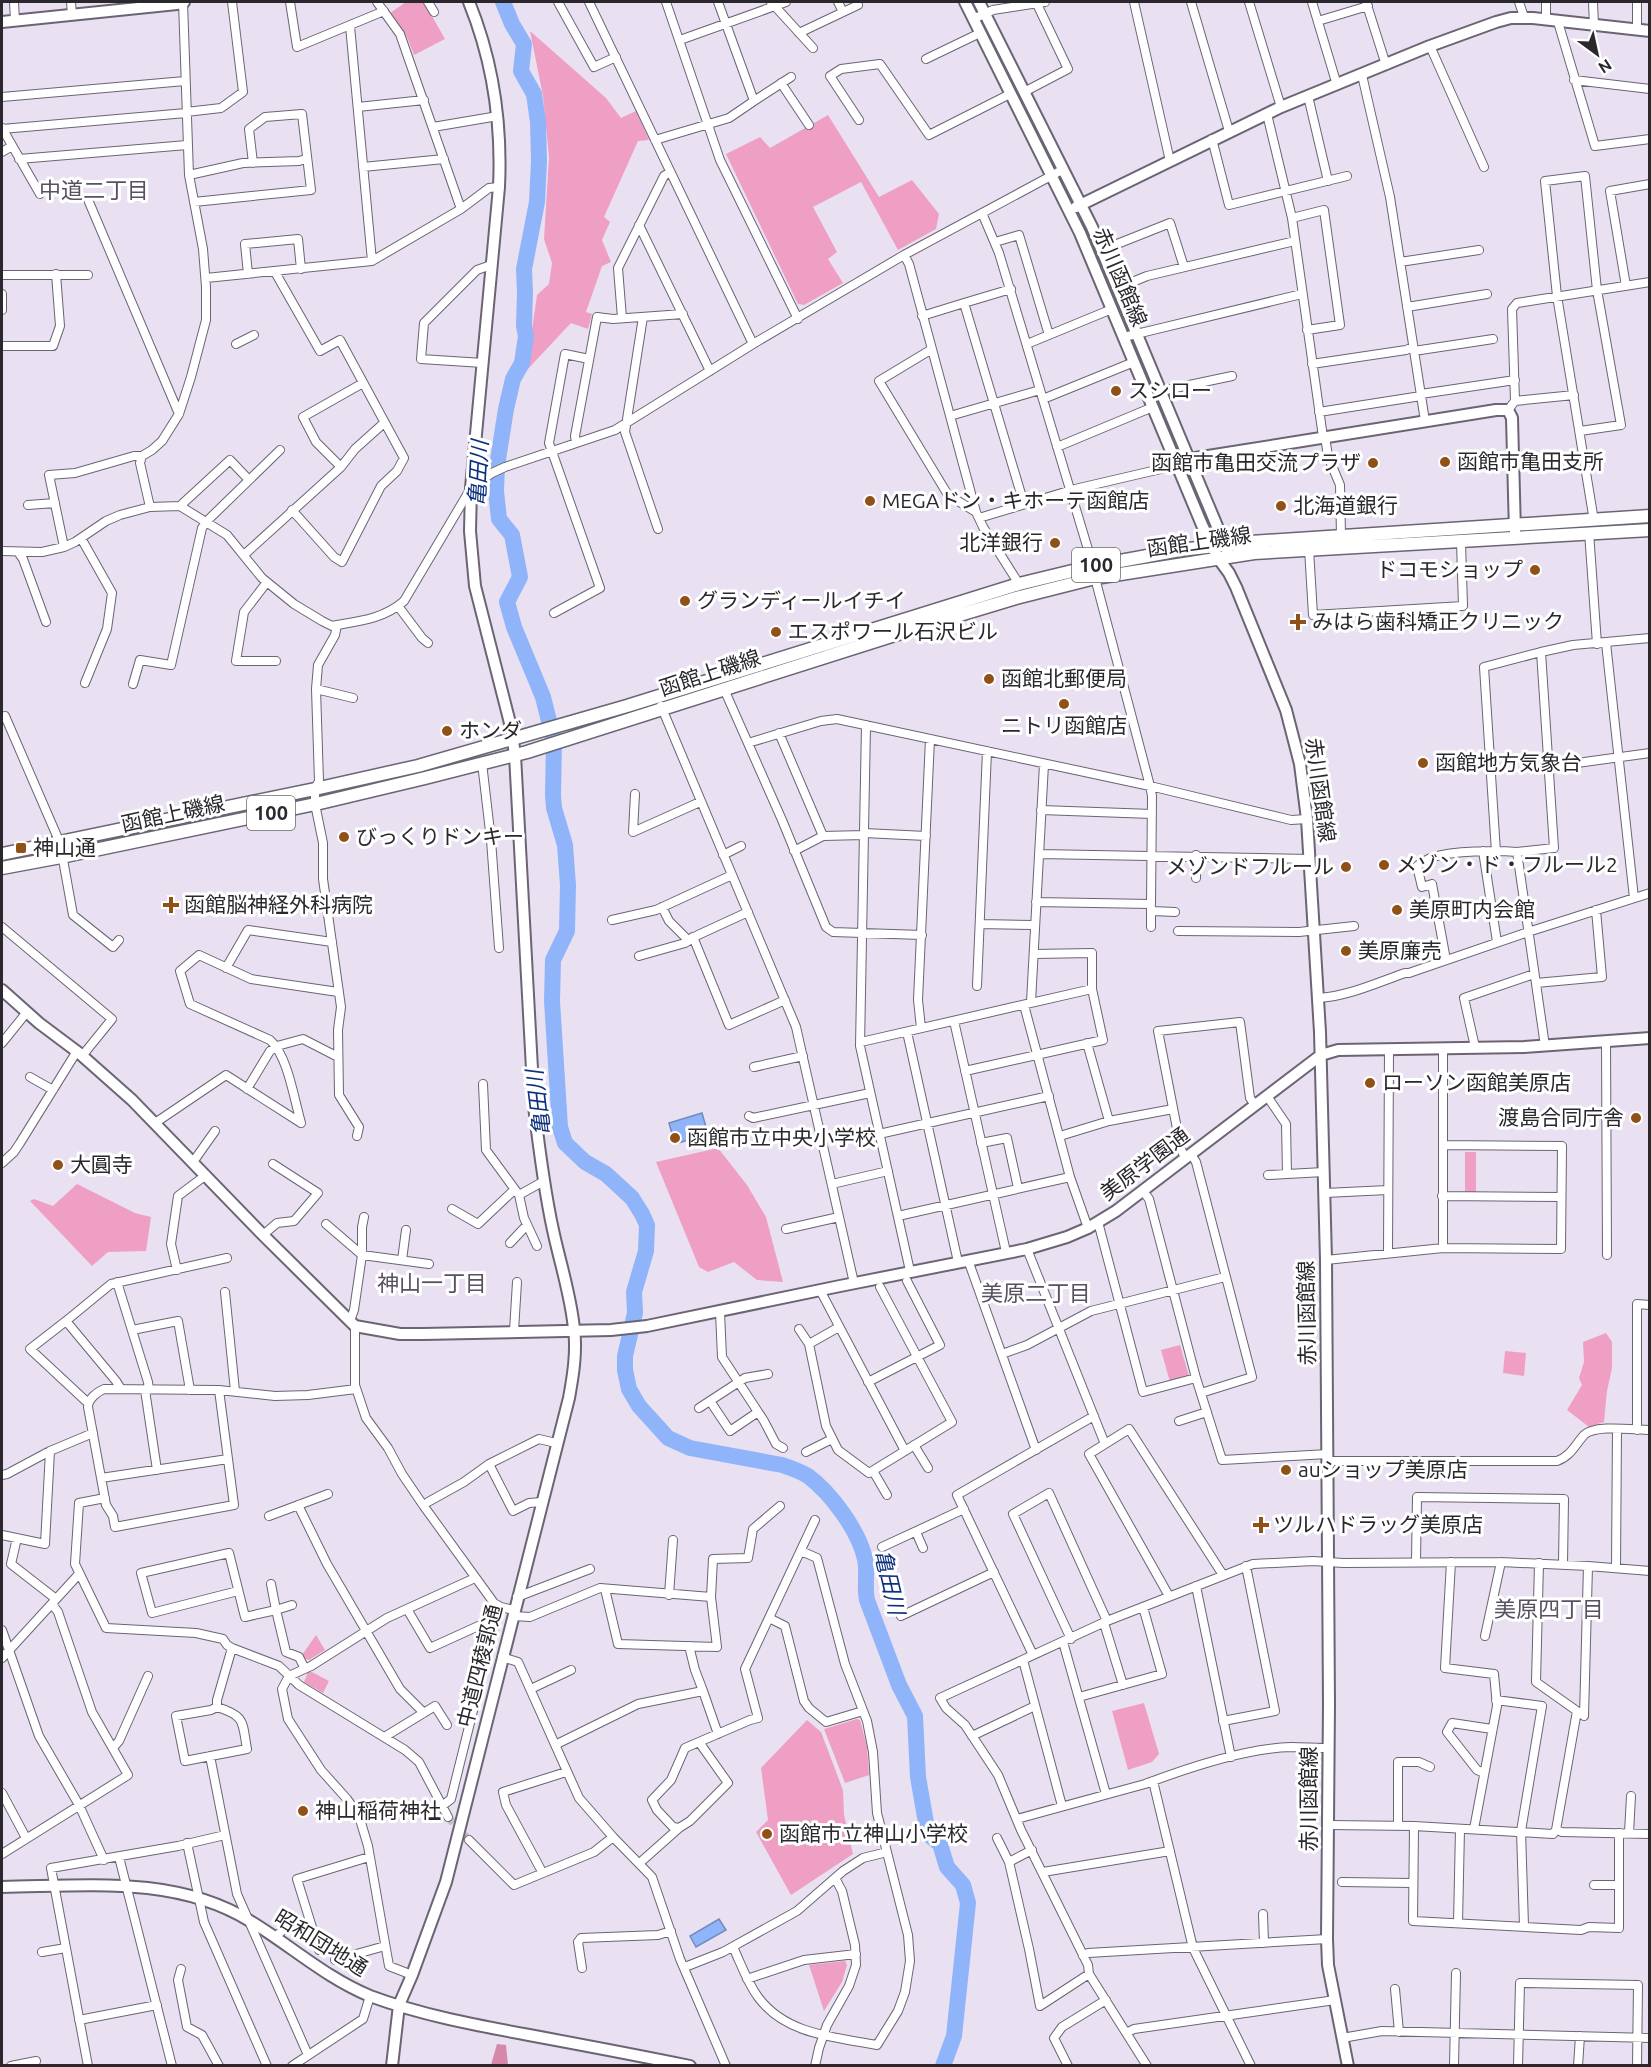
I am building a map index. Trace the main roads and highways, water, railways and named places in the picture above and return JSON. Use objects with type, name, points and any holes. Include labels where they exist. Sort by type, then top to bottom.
[{"type":"main road","name":"函館上磯線","points":[[2,854],[418,766],[564,725],[724,689],[1094,572],[1179,550],[1341,536],[1650,516]]},
{"type":"main road","name":"函館上磯線","points":[[2,868],[315,804],[538,748],[568,739],[660,703],[1019,585],[1094,572],[1310,549],[1650,530]]},
{"type":"water","points":[[702,1113],[708,1134],[675,1144],[669,1123]]},
{"type":"water","points":[[719,1919],[726,1930],[696,1947],[690,1936]]},
{"type":"waterway","name":"亀田川","points":[[503,2],[524,44],[521,71],[534,94],[538,122],[539,161],[537,202],[524,269],[526,336],[522,363],[513,379],[506,409],[497,466],[496,491],[499,519],[512,535],[520,577],[507,602],[514,627],[543,697],[554,741],[554,808],[565,845],[568,885],[567,931],[553,960],[552,1001],[560,1127],[565,1143],[585,1162],[606,1174],[632,1198],[647,1225],[646,1251],[634,1292],[635,1313],[625,1356],[629,1389],[639,1406],[668,1438],[690,1448],[782,1465],[808,1476],[835,1502],[862,1548],[866,1564],[867,1600],[899,1685],[915,1716],[918,1777],[928,1834],[940,1844],[947,1867],[963,1885],[968,1903],[954,2036],[943,2066]]},
{"type":"tunnel","points":[[448,1817],[469,1840]]},
{"type":"place","name":"スシロー","points":[[1116,391]]},
{"type":"place","name":"函館市亀田支所","points":[[1445,462]]},
{"type":"place","name":"函館市亀田交流プラザ","points":[[1373,463]]},
{"type":"place","name":"MEGAドン・キホーテ函館店","points":[[870,501]]},
{"type":"place","name":"北海道銀行","points":[[1281,506]]},
{"type":"place","name":"北洋銀行","points":[[1055,543]]},
{"type":"place","name":"ドコモショップ","points":[[1535,570]]},
{"type":"place","name":"グランディールイチイ","points":[[685,601]]},
{"type":"place","name":"みはら歯科矯正クリニック","points":[[1298,622]]},
{"type":"place","name":"エスポワール石沢ビル","points":[[776,632]]},
{"type":"place","name":"函館北郵便局","points":[[989,679]]},
{"type":"place","name":"ニトリ函館店","points":[[1064,704]]},
{"type":"place","name":"ホンダ","points":[[447,731]]},
{"type":"place","name":"函館地方気象台","points":[[1423,763]]},
{"type":"place","name":"びっくりドンキー","points":[[344,837]]},
{"type":"place","name":"神山通","points":[[21,848]]},
{"type":"place","name":"メゾン・ド・フルール2","points":[[1384,865]]},
{"type":"place","name":"メゾンドフルール","points":[[1346,867]]},
{"type":"place","name":"函館脳神経外科病院","points":[[171,905]]},
{"type":"place","name":"美原町内会館","points":[[1397,910]]},
{"type":"place","name":"美原廉売","points":[[1346,951]]},
{"type":"place","name":"ローソン函館美原店","points":[[1370,1083]]},
{"type":"place","name":"渡島合同庁舎","points":[[1636,1118]]},
{"type":"place","name":"函館市立中央小学校","points":[[675,1138]]},
{"type":"place","name":"大圓寺","points":[[58,1165]]},
{"type":"place","name":"auショップ美原店","points":[[1286,1470]]},
{"type":"place","name":"ツルハドラッグ美原店","points":[[1261,1525]]},
{"type":"place","name":"神山稲荷神社","points":[[303,1811]]},
{"type":"place","name":"函館市立神山小学校","points":[[767,1834]]},
{"type":"district","name":"中道二丁目","points":[[94,190]]},
{"type":"district","name":"神山一丁目","points":[[432,1283]]},
{"type":"district","name":"美原二丁目","points":[[1036,1293]]},
{"type":"district","name":"美原四丁目","points":[[1549,1609]]}]
